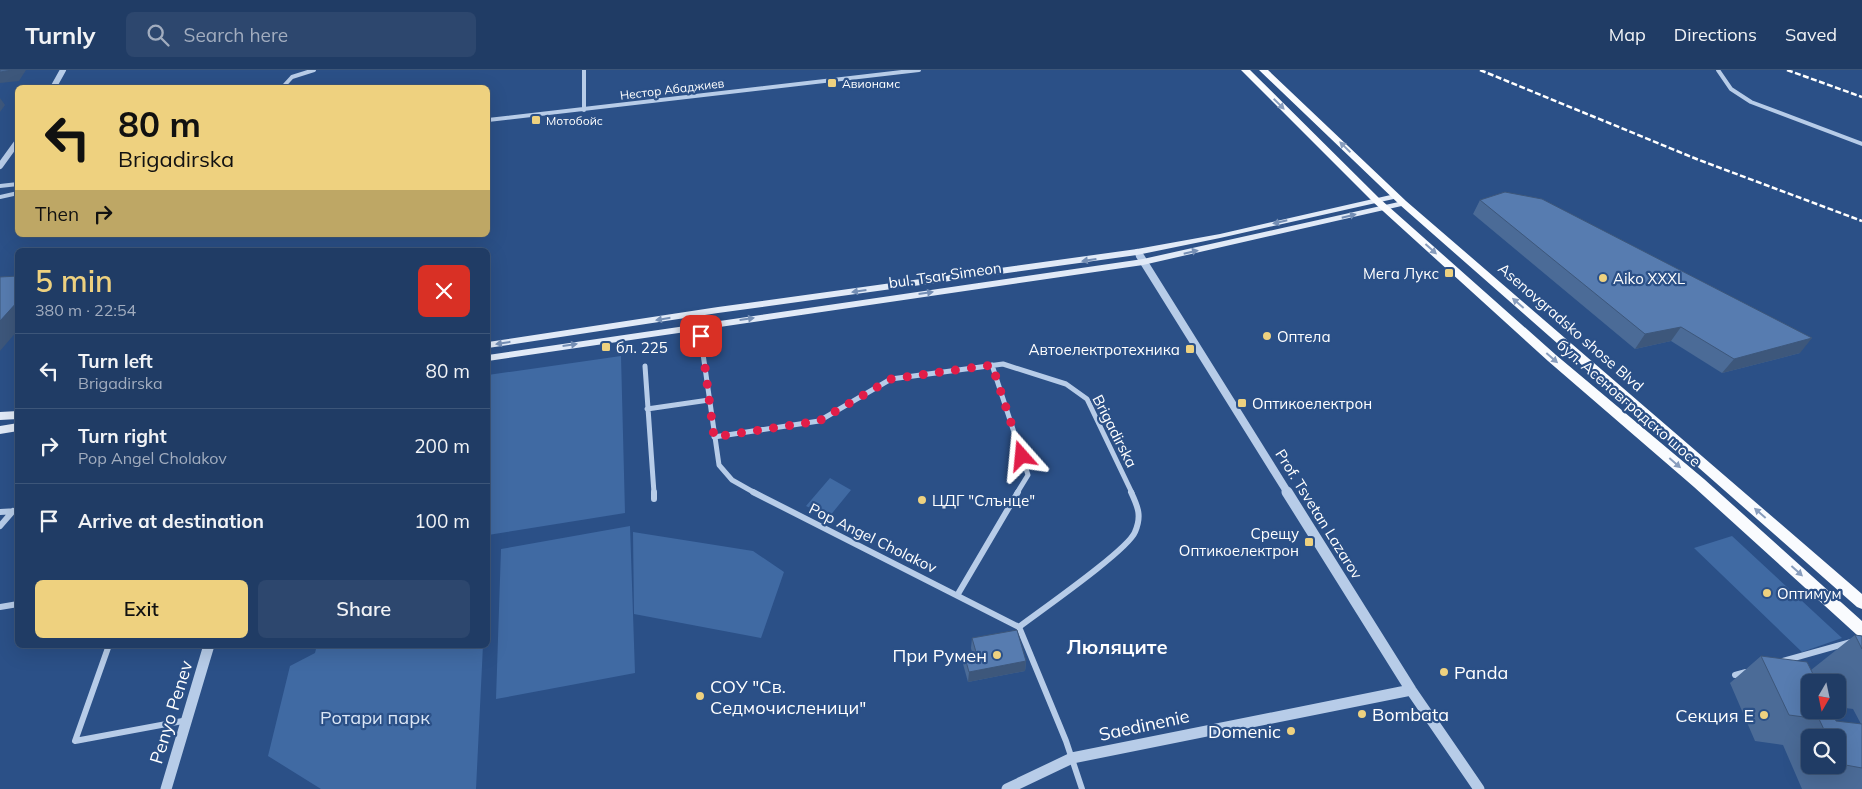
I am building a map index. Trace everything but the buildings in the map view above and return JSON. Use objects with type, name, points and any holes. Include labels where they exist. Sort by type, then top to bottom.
[{"type":"main road","points":[[1244,70],[1376,200]]},
{"type":"main road","name":"Asenovgradsko shose Blvd","points":[[1264,70],[1399,199],[1862,603]]},
{"type":"main road","name":"bul. Tsar Simeon","points":[[490,345],[1137,252],[1220,236],[1376,200],[1399,199]]},
{"type":"main road","name":"bul. Tsar Simeon","points":[[490,358],[1143,262],[1384,208],[1399,199]]},
{"type":"main road","name":"бул. Асеновградско шосе","points":[[1376,200],[1552,358],[1699,483],[1862,630]]},
{"type":"main road","points":[[0,416],[15,415]]},
{"type":"main road","points":[[0,430],[15,428]]},
{"type":"street","points":[[55,85],[63,70]]},
{"type":"street","points":[[283,85],[285,80],[295,75],[314,70]]},
{"type":"street","points":[[584,70],[584,110]]},
{"type":"street","points":[[859,70],[861,76]]},
{"type":"street","name":"Нестор Абаджиев","points":[[490,120],[919,70]]},
{"type":"street","points":[[1718,70],[1731,89],[1751,102],[1862,144]]},
{"type":"street","points":[[0,166],[15,145]]},
{"type":"street","points":[[0,186],[15,184]]},
{"type":"street","points":[[0,196],[15,194]]},
{"type":"street","name":"Prof. Tsvetan Lazarov","points":[[1137,252],[1412,690],[1479,789]]},
{"type":"street","name":"Pop Angel Cholakov","points":[[699,326],[719,465],[732,480],[958,594],[1019,627]]},
{"type":"street","name":"Brigadirska","points":[[714,437],[819,421],[891,379],[1003,364],[1066,384],[1087,399],[1140,510],[1135,533],[1119,550],[1019,627]]},
{"type":"street","points":[[958,594],[1028,474],[992,365]]},
{"type":"street","points":[[645,366],[654,499]]},
{"type":"street","points":[[647,409],[709,400]]},
{"type":"street","points":[[0,512],[15,511]]},
{"type":"street","points":[[0,526],[15,511]]},
{"type":"street","points":[[0,607],[15,604]]},
{"type":"street","points":[[1019,627],[1072,758],[1082,789]]},
{"type":"street","points":[[1779,662],[1862,639]]},
{"type":"street","points":[[108,648],[75,741],[188,720]]},
{"type":"street","name":"Penyo Penev","points":[[166,789],[208,648]]},
{"type":"street","points":[[1735,675],[1753,670]]},
{"type":"street","name":"Saedinenie","points":[[1007,789],[1072,758],[1412,690]]},
{"type":"green space","points":[[621,356],[625,513],[490,535],[490,375]]},
{"type":"green space","points":[[830,478],[851,490],[829,517],[806,506]]},
{"type":"green space","points":[[630,526],[635,673],[496,699],[501,549]]},
{"type":"green space","points":[[633,532],[753,551],[784,572],[761,638],[634,614]]},
{"type":"green space","name":"Оптимум","points":[[1732,536],[1842,638],[1802,652],[1694,548]]},
{"type":"green space","name":"Ротари парк","points":[[316,648],[483,648],[476,789],[321,789],[268,756],[290,666],[315,653]]},
{"type":"railway","points":[[1480,70],[1699,160],[1862,221]]},
{"type":"railway","points":[[1787,70],[1862,97]]},
{"type":"place","name":"Авионамс","points":[[832,83]]},
{"type":"place","name":"Мотобойс","points":[[536,120]]},
{"type":"place","name":"Мега Лукс","points":[[1449,273]]},
{"type":"place","name":"Aiko XXXL","points":[[1603,278]]},
{"type":"place","name":"Оптела","points":[[1267,336]]},
{"type":"place","name":"бл. 225","points":[[606,347]]},
{"type":"place","name":"Автоелектротехника","points":[[1190,349]]},
{"type":"place","name":"Оптикоелектрон","points":[[1242,403]]},
{"type":"place","name":"ЦДГ \"Слънце\"","points":[[922,500]]},
{"type":"place","name":"Срещу Оптикоелектрон","points":[[1309,542]]},
{"type":"place","name":"Оптимум","points":[[1767,593]]},
{"type":"place","name":"При Румен","points":[[997,655]]},
{"type":"place","name":"Panda","points":[[1444,672]]},
{"type":"place","name":"СОУ \"Св. Седмочисленици\"","points":[[700,696]]},
{"type":"place","name":"Bombata","points":[[1362,714]]},
{"type":"place","name":"Секция E","points":[[1764,715]]},
{"type":"place","name":"Domenic","points":[[1291,731]]},
{"type":"district","name":"Люляците","points":[[1117,646]]},
{"type":"route","points":[[701,336],[714,437],[819,421],[891,379],[992,365],[1022,456]]}]
